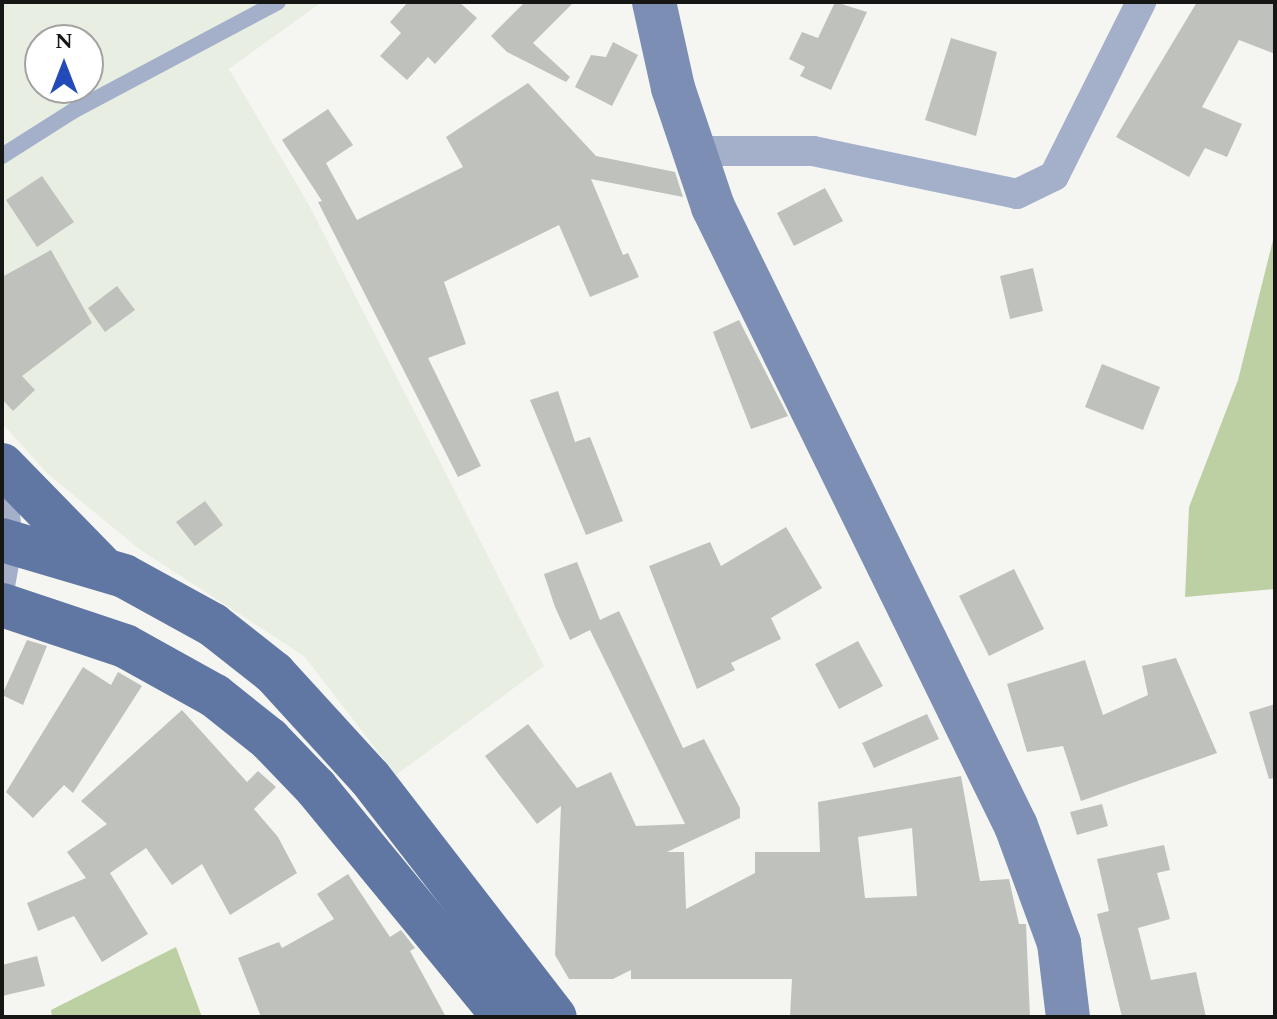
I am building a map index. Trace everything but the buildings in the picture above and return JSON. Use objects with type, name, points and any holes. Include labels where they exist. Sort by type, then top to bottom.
[{"type":"main road","points":[[654,2],[673,88],[713,207],[769,328],[1016,826],[1059,943],[1073,1013]]},
{"type":"main road","points":[[2,467],[105,570]]},
{"type":"main road","points":[[8,541],[105,570],[213,625],[327,725],[555,1017]]},
{"type":"main road","points":[[3,605],[125,646],[215,696],[269,739],[316,788],[504,1017]]},
{"type":"street","points":[[695,151],[813,151],[1017,194],[1054,176],[1141,2]]},
{"type":"lane","points":[[2,156],[73,111],[278,2]]},
{"type":"lane","points":[[2,467],[15,515],[8,541],[3,605]]},
{"type":"shaded area","points":[[2,2],[322,2],[229,69],[309,205],[544,666],[396,775],[304,656],[139,549],[48,474],[2,423]]},
{"type":"green space","points":[[1275,232],[1275,589],[1185,597],[1189,507],[1238,380]]},
{"type":"green space","points":[[176,947],[202,1017],[52,1017],[51,1010]]}]
